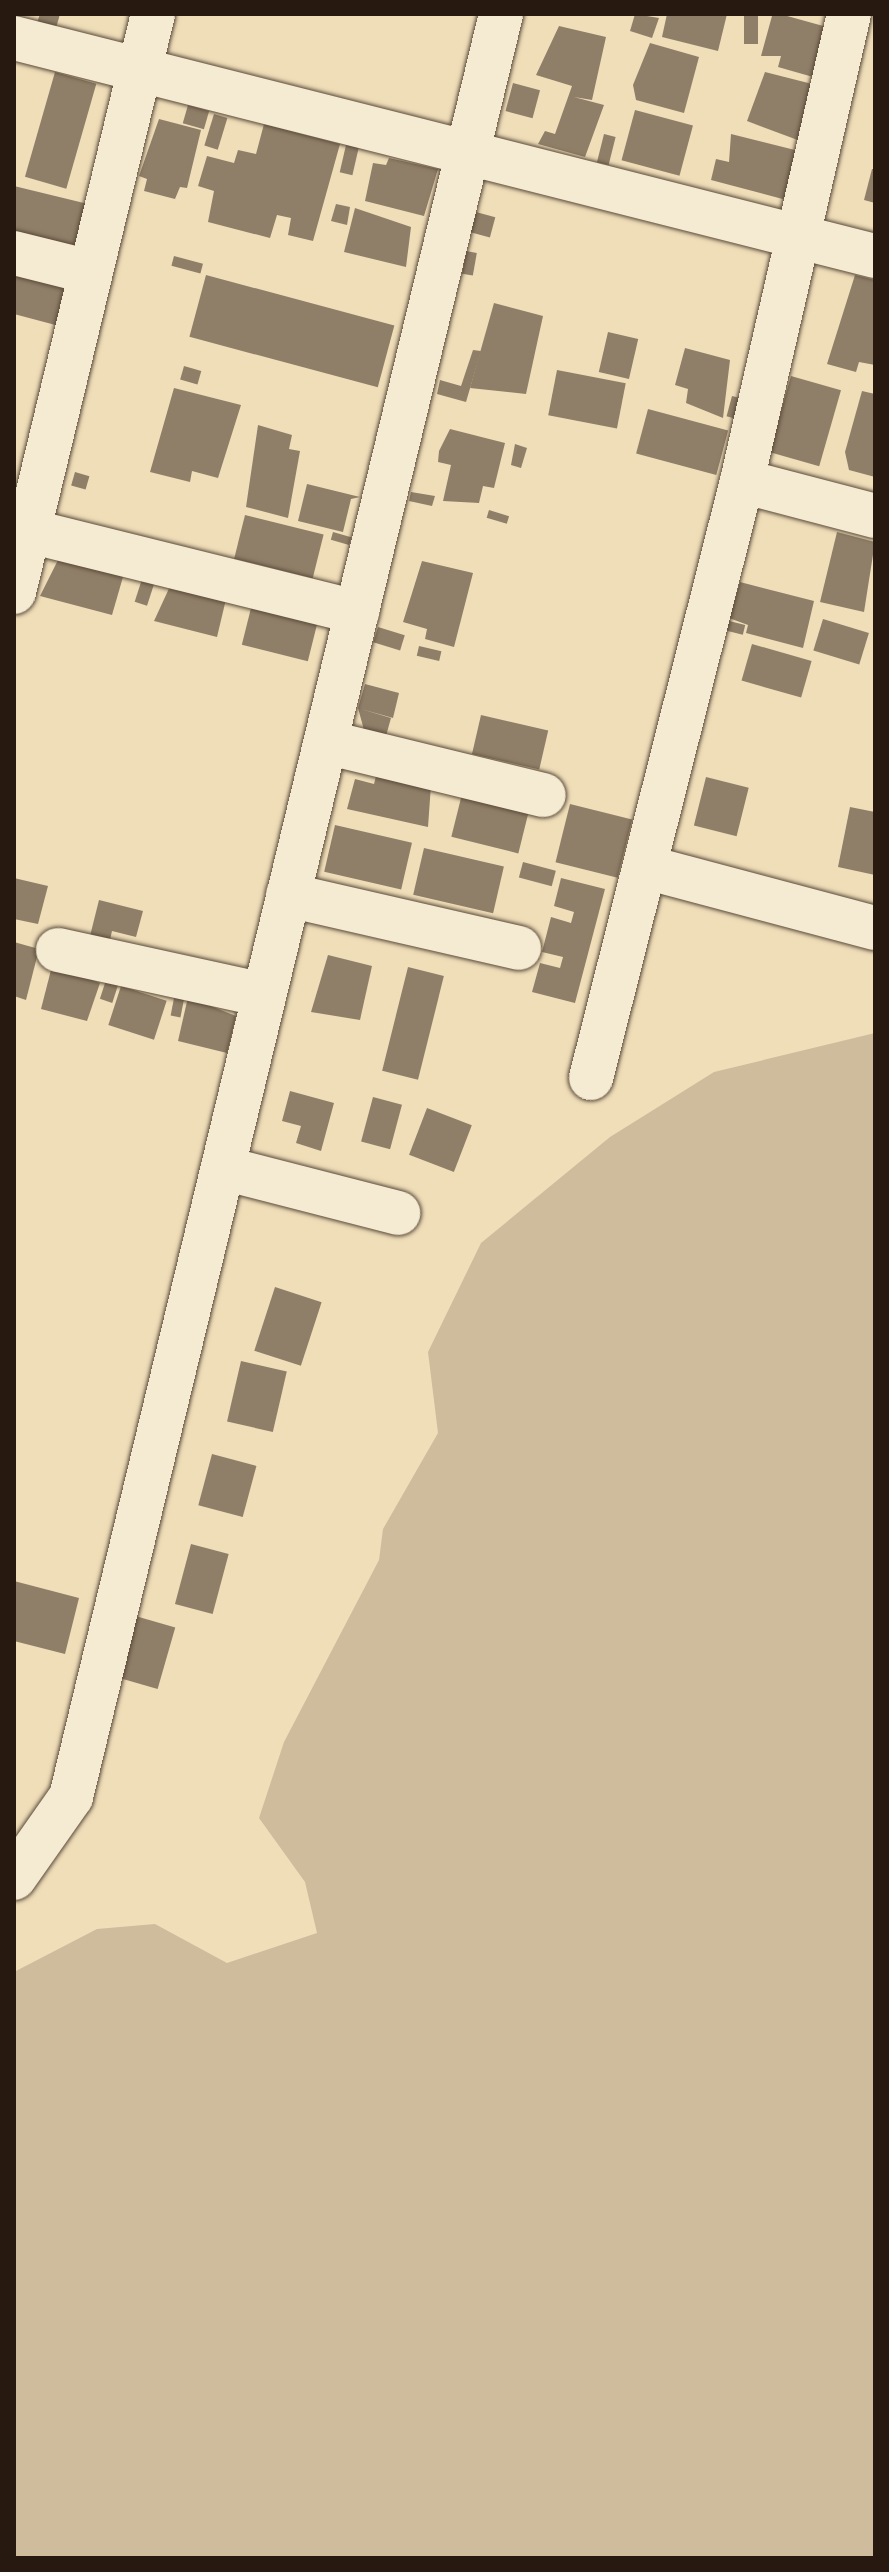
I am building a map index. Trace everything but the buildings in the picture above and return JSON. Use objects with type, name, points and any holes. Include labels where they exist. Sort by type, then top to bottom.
[{"type":"street","points":[[15,579],[29,531],[31,446],[90,272],[153,14]]},
{"type":"street","points":[[14,1878],[71,1797],[501,14]]},
{"type":"street","points":[[608,1065],[645,867],[742,481],[795,236],[835,15]]},
{"type":"street","points":[[14,38],[468,156],[875,256]]},
{"type":"street","points":[[14,253],[90,272]]},
{"type":"street","points":[[742,481],[875,516]]},
{"type":"street","points":[[29,531],[357,612]]},
{"type":"street","points":[[326,742],[544,795]]},
{"type":"street","points":[[645,867],[875,928]]},
{"type":"street","points":[[288,895],[519,948]]},
{"type":"street","points":[[58,950],[264,995]]},
{"type":"street","points":[[223,1168],[398,1213]]},
{"type":"shaded area","points":[[875,1033],[875,2558],[14,2558],[14,1972],[97,1929],[155,1924],[227,1963],[317,1933],[305,1882],[259,1818],[284,1742],[379,1560],[383,1529],[438,1433],[428,1352],[481,1243],[610,1137],[714,1072]]}]
